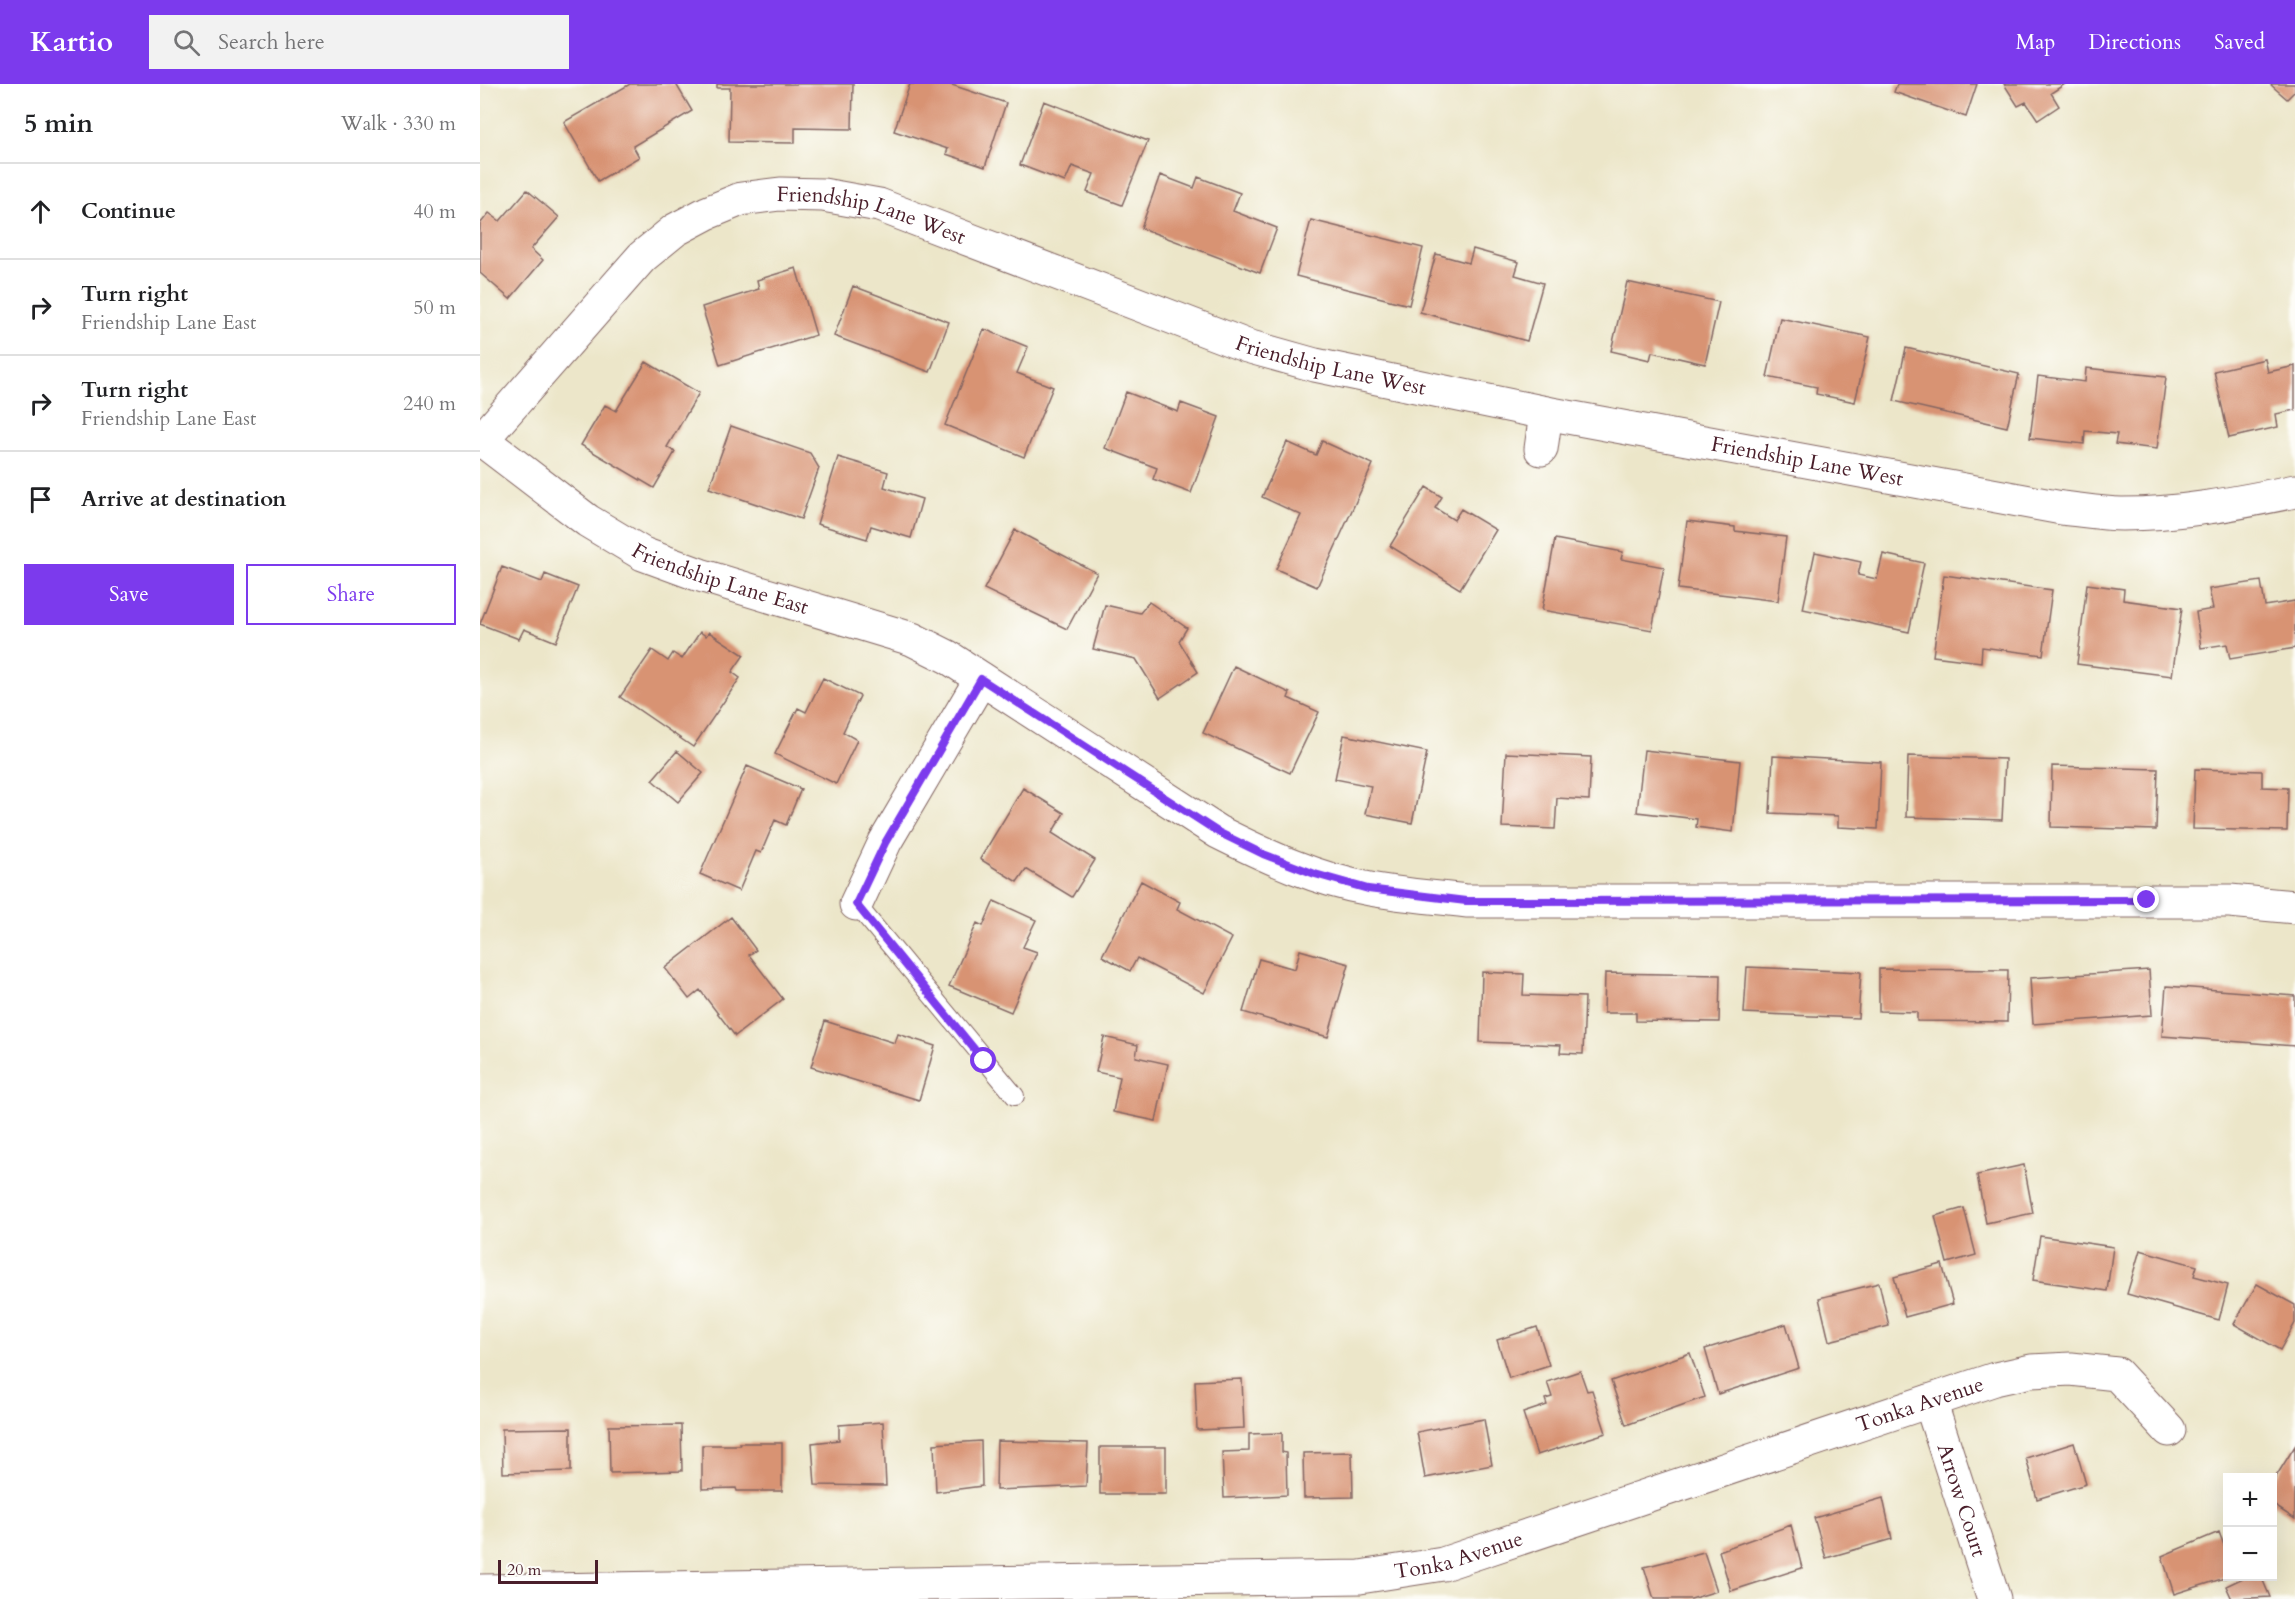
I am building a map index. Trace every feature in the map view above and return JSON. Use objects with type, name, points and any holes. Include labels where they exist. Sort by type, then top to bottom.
[{"type":"street","name":"Friendship Lane West","points":[[481,441],[642,257],[675,230],[741,199],[780,194],[824,195],[879,205],[1247,346],[1315,365],[1546,413],[2062,508],[2121,514],[2175,511],[2240,502],[2295,491]]},
{"type":"street","points":[[1541,449],[1546,413]]},
{"type":"street","name":"Friendship Lane East","points":[[481,441],[588,521],[643,554],[700,575],[912,639],[948,657],[1218,832],[1263,854],[1315,874],[1368,889],[1466,901],[2230,901],[2295,907]]},
{"type":"street","points":[[856,904],[885,843],[981,679]]},
{"type":"street","name":"Tonka Avenue","points":[[480,1591],[1360,1577],[1443,1564],[1995,1379],[2031,1371],[2071,1369],[2117,1374],[2169,1430]]},
{"type":"street","name":"Arrow Court","points":[[1929,1401],[1994,1599]]},
{"type":"lane","points":[[856,904],[1015,1096]]},
{"type":"building","points":[[630,84],[676,84],[692,111],[633,146],[639,157],[598,181],[564,122]]},
{"type":"building","points":[[717,84],[853,84],[852,129],[795,128],[795,143],[729,142],[730,88],[717,88]]},
{"type":"building","points":[[910,84],[949,84],[1006,103],[985,167],[946,154],[948,149],[894,131]]},
{"type":"building","points":[[1897,84],[1977,84],[1966,117],[1894,92]]},
{"type":"building","points":[[2004,84],[2065,84],[2051,93],[2059,106],[2038,120],[2026,102],[2018,106]]},
{"type":"building","points":[[2270,84],[2295,84],[2295,91],[2287,99]]},
{"type":"building","points":[[1044,101],[1148,141],[1122,205],[1087,192],[1094,174],[1072,166],[1065,182],[1020,165]]},
{"type":"building","points":[[1160,175],[1194,188],[1198,177],[1240,193],[1233,211],[1277,228],[1260,273],[1141,228]]},
{"type":"building","points":[[527,190],[559,217],[531,249],[543,260],[510,299],[480,273],[480,224],[489,213],[500,221]]},
{"type":"building","points":[[1311,220],[1423,248],[1409,305],[1296,276]]},
{"type":"building","points":[[1473,249],[1519,262],[1515,275],[1543,283],[1527,341],[1420,312],[1436,254],[1469,263]]},
{"type":"building","points":[[796,268],[816,335],[720,365],[702,307],[759,289],[757,280]]},
{"type":"building","points":[[1627,282],[1719,302],[1705,364],[1652,352],[1650,360],[1611,351]]},
{"type":"building","points":[[853,286],[949,322],[930,372],[834,336]]},
{"type":"building","points":[[1780,318],[1870,337],[1855,402],[1816,394],[1817,387],[1767,377]]},
{"type":"building","points":[[984,329],[1028,347],[1017,373],[1053,387],[1024,457],[945,425]]},
{"type":"building","points":[[1906,348],[2019,374],[2007,427],[1894,401]]},
{"type":"building","points":[[2265,359],[2268,372],[2295,366],[2295,410],[2276,414],[2278,427],[2229,438],[2214,371]]},
{"type":"building","points":[[646,362],[699,393],[667,447],[675,452],[654,488],[581,445],[605,405],[616,411]]},
{"type":"building","points":[[2086,368],[2166,377],[2157,449],[2115,444],[2117,434],[2085,431],[2084,444],[2030,438],[2038,376],[2085,382]]},
{"type":"building","points":[[1126,392],[1178,412],[1181,403],[1219,417],[1191,493],[1153,479],[1157,468],[1105,448]]},
{"type":"building","points":[[731,426],[810,453],[819,468],[801,519],[709,488]]},
{"type":"building","points":[[1322,441],[1373,464],[1317,587],[1276,569],[1301,515],[1262,497],[1287,442],[1316,455]]},
{"type":"building","points":[[838,457],[888,472],[884,487],[922,499],[911,538],[871,526],[867,539],[817,524]]},
{"type":"building","points":[[1426,487],[1442,497],[1435,508],[1454,520],[1461,509],[1496,530],[1460,589],[1390,546]]},
{"type":"building","points":[[1687,521],[1735,527],[1735,531],[1786,537],[1778,601],[1678,589]]},
{"type":"building","points":[[1015,530],[1097,573],[1067,629],[984,589]]},
{"type":"building","points":[[1555,539],[1623,552],[1621,559],[1664,567],[1652,630],[1542,610]]},
{"type":"building","points":[[1815,552],[1861,562],[1858,575],[1877,579],[1883,554],[1924,563],[1909,632],[1803,609]]},
{"type":"building","points":[[502,567],[542,582],[545,574],[578,587],[556,642],[524,629],[519,639],[480,624]]},
{"type":"building","points":[[1944,575],[2052,590],[2043,655],[1982,647],[1981,662],[1933,656]]},
{"type":"building","points":[[2261,581],[2265,606],[2295,601],[2295,648],[2230,659],[2227,644],[2201,648],[2196,612],[2213,609],[2209,589]]},
{"type":"building","points":[[2087,584],[2124,589],[2123,600],[2182,608],[2172,676],[2077,664]]},
{"type":"building","points":[[1149,602],[1187,628],[1179,641],[1198,672],[1160,698],[1136,659],[1093,649],[1105,605],[1140,613]]},
{"type":"building","points":[[700,632],[706,636],[709,632],[744,655],[732,672],[740,678],[693,747],[620,697],[652,650],[668,661],[673,653],[682,659]]},
{"type":"building","points":[[1234,666],[1290,693],[1288,698],[1319,712],[1290,773],[1203,733]]},
{"type":"building","points":[[823,678],[860,696],[843,732],[857,740],[836,784],[775,754],[798,708],[806,712]]},
{"type":"building","points":[[1344,735],[1427,752],[1412,823],[1365,814],[1371,786],[1335,779]]},
{"type":"building","points":[[1644,750],[1740,761],[1733,832],[1696,827],[1697,819],[1637,812]]},
{"type":"building","points":[[677,751],[703,773],[678,802],[652,780]]},
{"type":"building","points":[[1506,753],[1591,757],[1589,800],[1557,798],[1555,829],[1502,827]]},
{"type":"building","points":[[1773,756],[1881,762],[1878,829],[1838,827],[1838,816],[1770,813]]},
{"type":"building","points":[[1908,756],[2005,759],[2002,820],[1906,817]]},
{"type":"building","points":[[747,766],[801,789],[786,825],[775,820],[761,853],[756,851],[739,891],[700,874]]},
{"type":"building","points":[[2052,766],[2158,769],[2156,830],[2051,827]]},
{"type":"building","points":[[2195,769],[2262,771],[2262,787],[2288,788],[2287,831],[2193,829]]},
{"type":"building","points":[[1023,788],[1064,813],[1052,833],[1095,860],[1072,897],[1026,869],[1017,882],[980,859]]},
{"type":"building","points":[[1141,881],[1180,902],[1177,909],[1232,938],[1204,993],[1137,958],[1130,971],[1102,956]]},
{"type":"building","points":[[994,901],[1036,920],[1023,947],[1037,952],[1011,1012],[949,986],[977,923],[983,926]]},
{"type":"building","points":[[731,917],[756,950],[749,955],[783,999],[735,1036],[700,990],[689,999],[665,968]]},
{"type":"building","points":[[1300,950],[1349,964],[1328,1037],[1243,1012],[1259,959],[1295,969]]},
{"type":"building","points":[[1747,967],[1861,972],[1858,1018],[1744,1013]]},
{"type":"building","points":[[1879,969],[2008,970],[2007,1022],[1917,1021],[1917,1012],[1879,1011]]},
{"type":"building","points":[[2149,970],[2152,1015],[2033,1024],[2030,978]]},
{"type":"building","points":[[1482,972],[1524,974],[1523,995],[1585,997],[1583,1054],[1560,1053],[1561,1045],[1480,1042]]},
{"type":"building","points":[[1605,973],[1720,975],[1719,1022],[1636,1021],[1636,1013],[1604,1013]]},
{"type":"building","points":[[2166,986],[2295,996],[2295,1046],[2162,1036]]},
{"type":"building","points":[[825,1021],[895,1043],[898,1034],[935,1046],[919,1100],[811,1067]]},
{"type":"building","points":[[1104,1037],[1138,1045],[1136,1057],[1168,1064],[1156,1121],[1113,1112],[1120,1077],[1096,1072]]},
{"type":"building","points":[[2024,1165],[2033,1213],[1986,1223],[1977,1175]]},
{"type":"building","points":[[1964,1208],[1976,1255],[1947,1263],[1935,1216]]},
{"type":"building","points":[[2040,1236],[2113,1247],[2107,1291],[2033,1280]]},
{"type":"building","points":[[2140,1250],[2197,1266],[2194,1276],[2228,1285],[2219,1320],[2127,1294]]},
{"type":"building","points":[[1942,1264],[1953,1304],[1905,1317],[1894,1277]]},
{"type":"building","points":[[1879,1283],[1889,1326],[1829,1341],[1819,1298]]},
{"type":"building","points":[[2257,1284],[2295,1305],[2295,1323],[2280,1350],[2234,1324]]},
{"type":"building","points":[[1786,1324],[1799,1368],[1718,1394],[1705,1349]]},
{"type":"building","points":[[1537,1327],[1549,1365],[1509,1378],[1497,1340]]},
{"type":"building","points":[[1690,1353],[1705,1397],[1626,1425],[1611,1381]]},
{"type":"building","points":[[1580,1371],[1587,1391],[1592,1390],[1606,1433],[1537,1455],[1523,1413],[1547,1405],[1545,1399],[1552,1397],[1547,1382]]},
{"type":"building","points":[[1242,1379],[1244,1428],[1197,1430],[1195,1381]]},
{"type":"building","points":[[1484,1419],[1492,1465],[1425,1478],[1417,1432]]},
{"type":"building","points":[[883,1422],[886,1486],[815,1485],[812,1443],[839,1440],[839,1425]]},
{"type":"building","points":[[681,1425],[682,1471],[610,1473],[609,1426]]},
{"type":"building","points":[[571,1428],[571,1471],[503,1473],[502,1429]]},
{"type":"building","points":[[1282,1433],[1282,1452],[1286,1453],[1287,1495],[1224,1498],[1222,1452],[1249,1451],[1249,1434]]},
{"type":"building","points":[[981,1441],[982,1486],[936,1492],[934,1444]]},
{"type":"building","points":[[997,1441],[1088,1443],[1086,1486],[996,1490]]},
{"type":"building","points":[[739,1443],[782,1443],[782,1491],[737,1491],[736,1488],[702,1489],[702,1445],[740,1445]]},
{"type":"building","points":[[2074,1443],[2086,1484],[2037,1499],[2026,1458]]},
{"type":"building","points":[[2295,1446],[2295,1519],[2277,1507],[2277,1475]]},
{"type":"building","points":[[1100,1447],[1166,1447],[1166,1494],[1100,1494]]},
{"type":"building","points":[[1352,1452],[1353,1497],[1304,1498],[1303,1453]]},
{"type":"building","points":[[1883,1498],[1892,1539],[1826,1558],[1814,1518]]},
{"type":"building","points":[[1791,1525],[1802,1568],[1731,1591],[1719,1551]]},
{"type":"building","points":[[2219,1532],[2223,1543],[2223,1579],[2174,1594],[2162,1556]]},
{"type":"building","points":[[1704,1552],[1717,1591],[1691,1599],[1654,1599],[1644,1567]]},
{"type":"building","points":[[2236,1581],[2263,1581],[2270,1597],[2232,1599],[2226,1586]]},
{"type":"route","points":[[984,1061],[856,904],[885,843],[981,679],[1218,832],[1263,854],[1315,874],[1368,889],[1466,901],[2147,900]]}]
